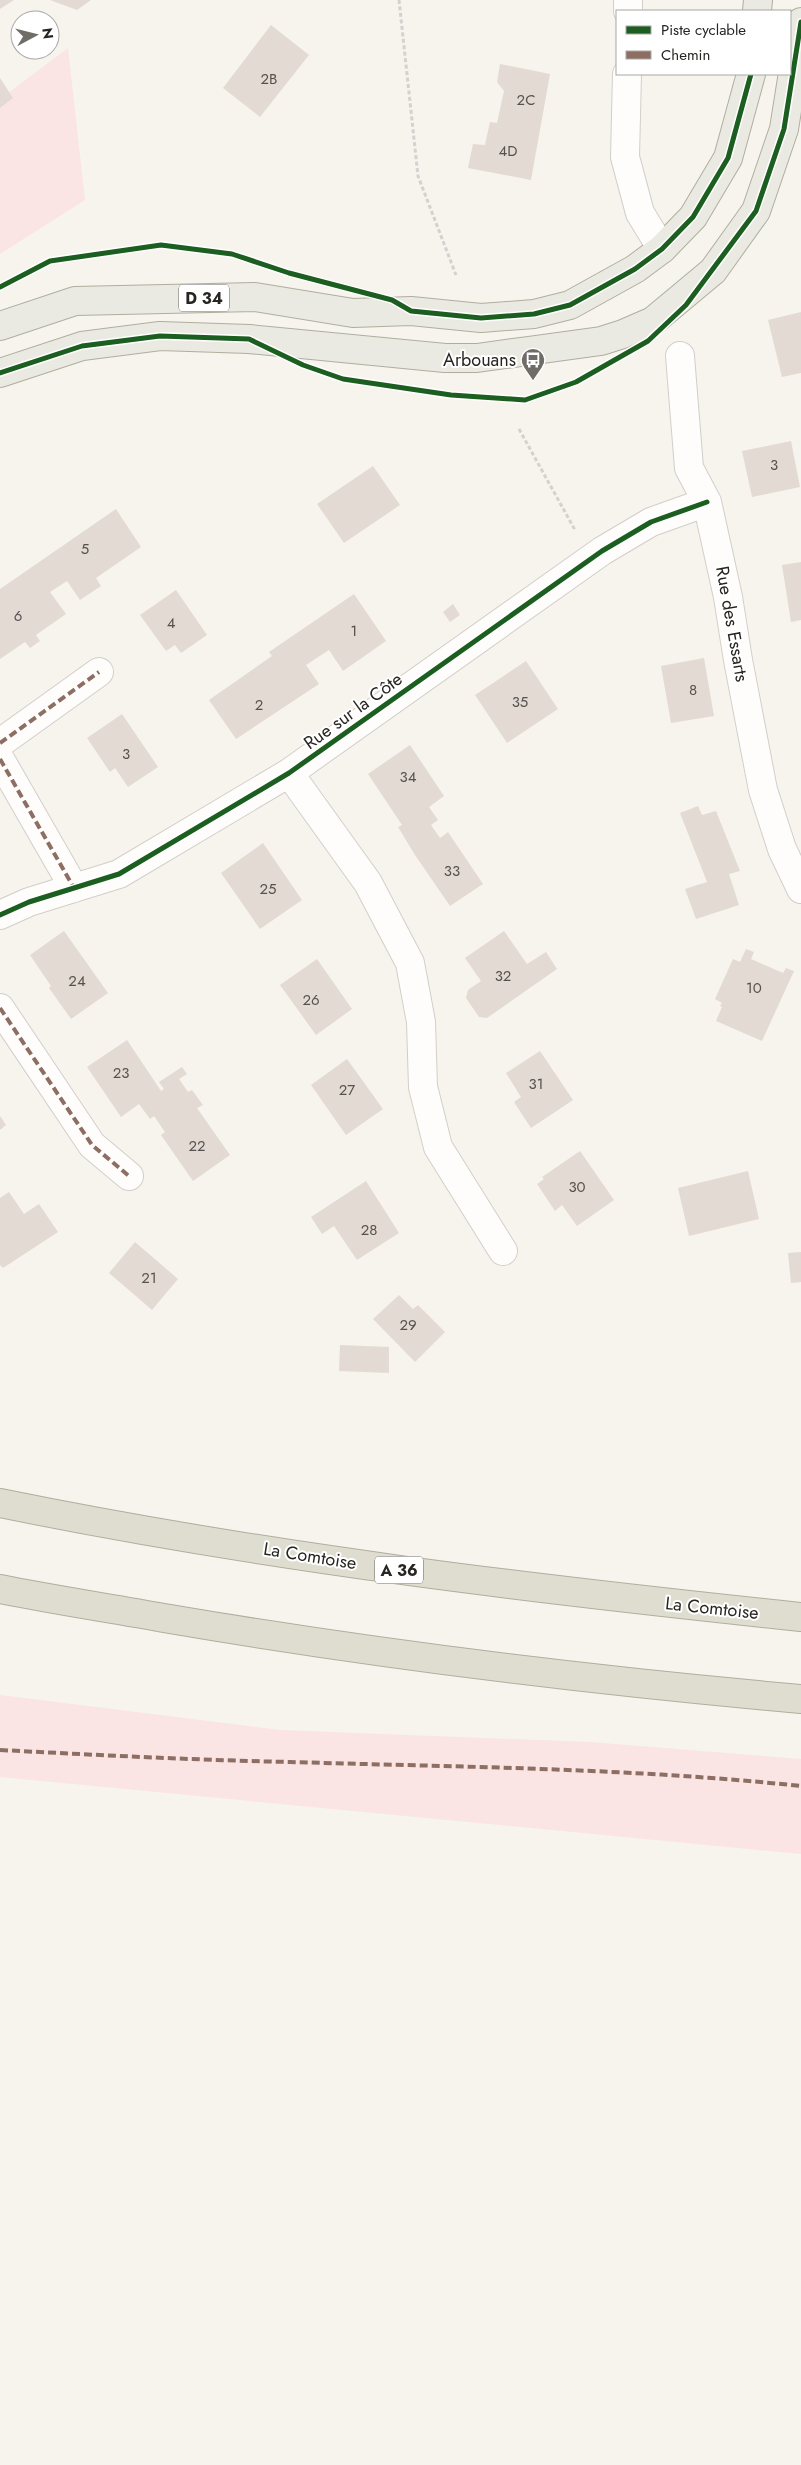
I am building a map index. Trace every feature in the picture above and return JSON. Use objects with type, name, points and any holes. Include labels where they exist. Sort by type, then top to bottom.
[{"type":"highway","name":"La Comtoise","points":[[0,1503],[280,1552],[431,1574],[801,1617]]},
{"type":"highway","points":[[0,1589],[274,1636],[414,1657],[548,1675],[801,1699]]},
{"type":"main road","name":"D 34","points":[[0,374],[82,346],[160,336],[249,339],[445,358],[477,358],[601,341],[653,321],[713,271],[756,211],[784,129],[801,22]]},
{"type":"main road","name":"D 34","points":[[0,326],[75,301],[255,297],[353,313],[411,311],[481,318],[534,314],[570,305],[635,269],[662,249],[693,217],[728,158],[751,75]]},
{"type":"street","points":[[627,75],[625,157],[640,214],[662,249]]},
{"type":"street","name":"Rue des Essarts","points":[[680,356],[689,468],[707,502],[728,597],[763,790],[782,849],[801,889]]},
{"type":"street","name":"Rue sur la Côte","points":[[0,915],[29,902],[119,874],[289,774],[590,559],[651,522],[707,502]]},
{"type":"street","points":[[0,743],[99,672]]},
{"type":"street","points":[[0,759],[74,888]]},
{"type":"street","points":[[289,774],[368,883],[410,963],[421,1022],[423,1087],[438,1147],[503,1251]]},
{"type":"street","points":[[0,1008],[92,1146],[129,1176]]},
{"type":"path","points":[[399,0],[418,176],[456,276]]},
{"type":"path","points":[[519,429],[590,559]]},
{"type":"shaded area","points":[[68,48],[85,200],[0,254],[0,99],[52,60],[60,60],[60,54]]},
{"type":"shaded area","points":[[0,1695],[280,1730],[590,1742],[801,1759],[801,1854],[0,1777]]},
{"type":"building","points":[[0,0],[14,0],[0,9]]},
{"type":"building","points":[[50,0],[91,0],[77,10]]},
{"type":"building","points":[[271,25],[309,55],[260,117],[223,88]]},
{"type":"building","points":[[500,64],[550,74],[531,180],[468,168],[473,144],[485,145],[490,122],[497,123],[504,91],[497,82]]},
{"type":"building","points":[[0,78],[13,98],[0,108]]},
{"type":"building","points":[[801,312],[801,373],[782,377],[768,320]]},
{"type":"building","points":[[791,441],[800,487],[752,497],[742,451]]},
{"type":"building","points":[[373,466],[400,505],[344,543],[317,504]]},
{"type":"building","points":[[116,509],[141,547],[96,578],[101,586],[80,600],[67,581],[50,592],[66,614],[36,635],[40,641],[30,648],[25,642],[0,659],[0,589]]},
{"type":"building","points":[[801,562],[801,620],[791,622],[782,565]]},
{"type":"building","points":[[176,590],[207,635],[181,653],[175,645],[166,651],[140,615]]},
{"type":"building","points":[[354,594],[386,641],[343,671],[329,650],[306,665],[319,684],[236,739],[209,700],[272,656],[269,652]]},
{"type":"building","points":[[453,604],[460,615],[450,622],[443,612]]},
{"type":"building","points":[[704,658],[714,716],[671,723],[661,666]]},
{"type":"building","points":[[526,661],[558,709],[507,743],[475,695]]},
{"type":"building","points":[[122,714],[158,767],[128,787],[115,768],[110,772],[87,738]]},
{"type":"building","points":[[410,745],[444,796],[429,807],[438,820],[431,825],[440,838],[448,832],[483,884],[450,906],[415,855],[398,827],[402,825],[368,774]]},
{"type":"building","points":[[698,806],[702,815],[716,811],[740,871],[729,874],[739,905],[696,919],[685,889],[707,882],[680,813]]},
{"type":"building","points":[[263,843],[302,900],[260,929],[221,873]]},
{"type":"building","points":[[64,931],[108,993],[71,1019],[49,988],[51,986],[30,955]]},
{"type":"building","points":[[504,931],[527,964],[546,952],[557,969],[487,1018],[479,1017],[466,998],[468,990],[481,981],[465,958]]},
{"type":"building","points":[[746,949],[754,952],[751,959],[783,973],[786,968],[794,971],[762,1041],[716,1021],[722,1003],[715,999],[733,959],[740,962]]},
{"type":"building","points":[[317,959],[352,1009],[316,1035],[280,985]]},
{"type":"building","points":[[127,1040],[161,1091],[164,1089],[159,1082],[182,1067],[187,1074],[179,1079],[188,1092],[192,1090],[203,1105],[197,1108],[230,1155],[193,1181],[161,1135],[165,1132],[154,1116],[150,1119],[139,1104],[121,1117],[87,1067]]},
{"type":"building","points":[[540,1051],[573,1100],[531,1128],[514,1102],[521,1097],[506,1073]]},
{"type":"building","points":[[347,1059],[383,1109],[346,1135],[311,1085]]},
{"type":"building","points":[[0,1116],[6,1125],[0,1130]]},
{"type":"building","points":[[580,1151],[614,1200],[577,1226],[562,1205],[555,1211],[537,1184],[544,1179],[542,1177]]},
{"type":"building","points":[[748,1171],[759,1219],[689,1236],[678,1188]]},
{"type":"building","points":[[366,1181],[399,1233],[357,1260],[334,1226],[322,1234],[311,1217]]},
{"type":"building","points":[[9,1192],[24,1214],[39,1204],[58,1232],[3,1268],[0,1265],[0,1198]]},
{"type":"building","points":[[135,1242],[178,1279],[152,1310],[109,1273]]},
{"type":"building","points":[[801,1252],[801,1282],[791,1283],[788,1253]]},
{"type":"building","points":[[399,1295],[413,1309],[418,1305],[445,1332],[415,1362],[373,1319]]},
{"type":"building","points":[[340,1345],[389,1347],[389,1373],[339,1371]]},
{"type":"marked path","points":[[0,743],[99,672]]},
{"type":"marked path","points":[[0,759],[74,888]]},
{"type":"marked path","points":[[0,1008],[92,1145],[129,1176]]},
{"type":"marked path","points":[[0,1750],[217,1760],[609,1772],[673,1775],[801,1786]]},
{"type":"cycle path","points":[[0,373],[82,346],[160,336],[249,339],[303,365],[343,379],[451,395],[525,400],[576,382],[648,341],[686,305],[756,211],[784,129],[801,22]]},
{"type":"cycle path","points":[[0,287],[50,261],[161,245],[232,254],[289,273],[392,300],[411,311],[481,318],[534,314],[570,305],[635,269],[662,249],[693,217],[728,158],[751,75]]},
{"type":"cycle path","points":[[0,915],[29,902],[119,874],[289,773],[602,551],[651,522],[707,502]]},
{"type":"place","name":"Arbouans","points":[[533,381]]}]
